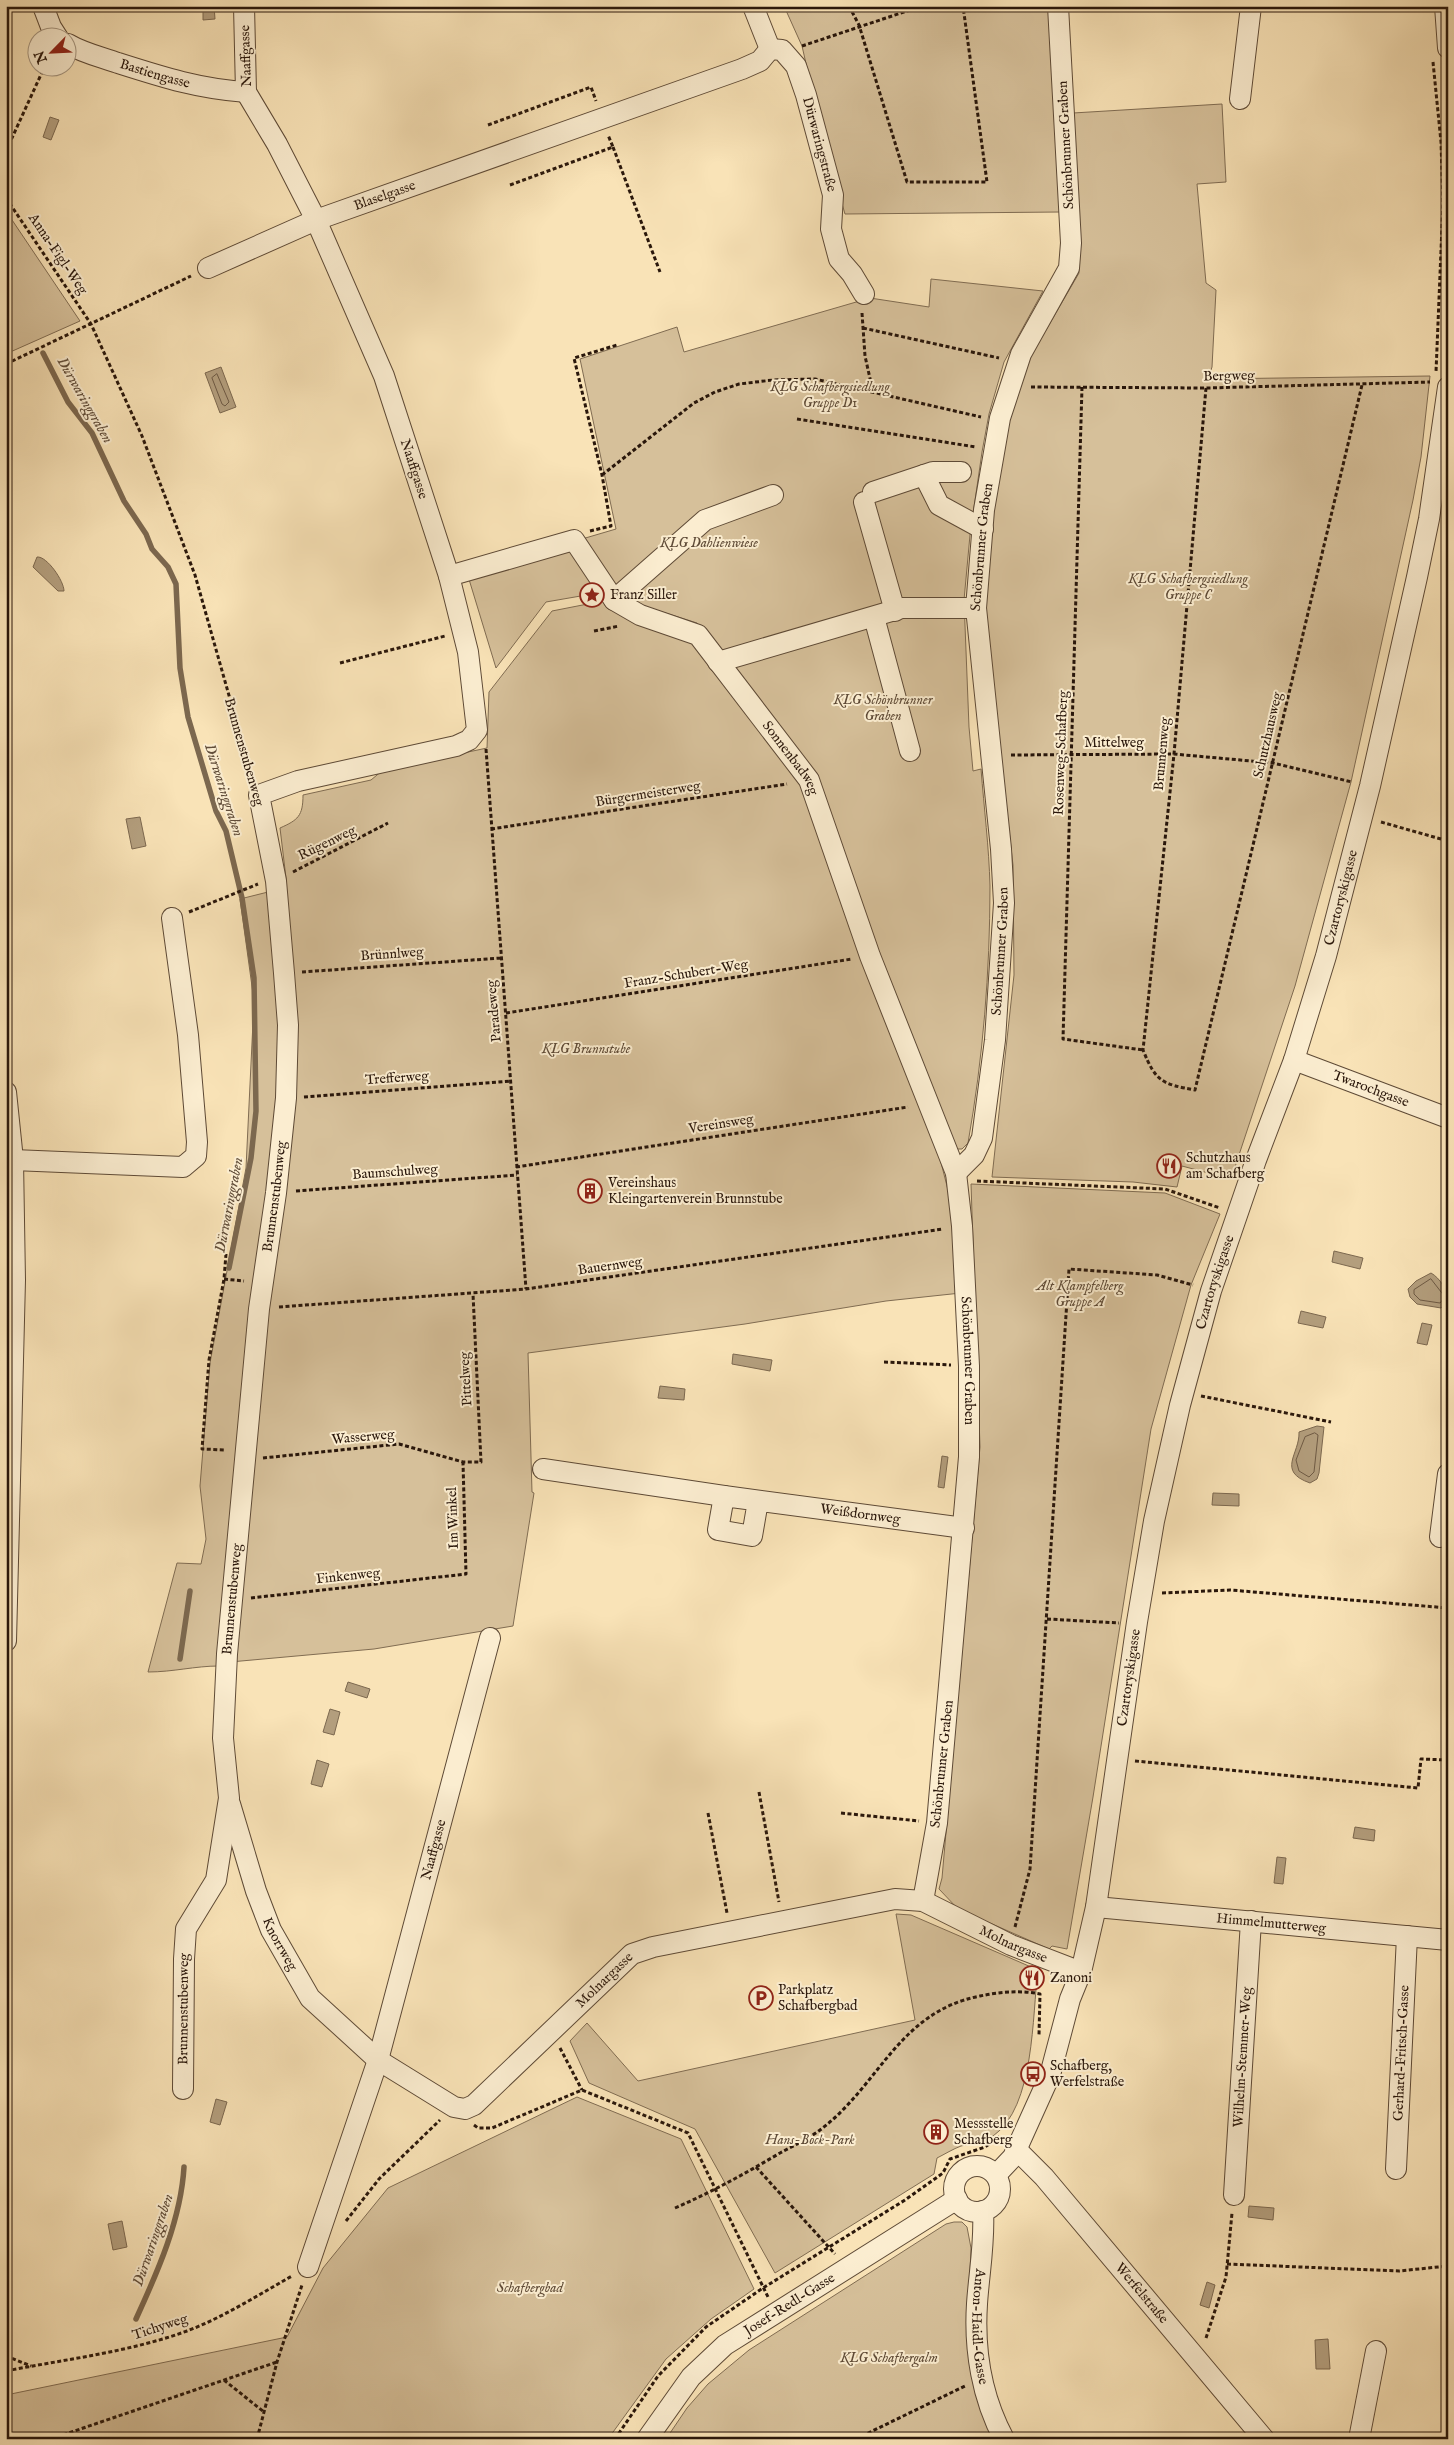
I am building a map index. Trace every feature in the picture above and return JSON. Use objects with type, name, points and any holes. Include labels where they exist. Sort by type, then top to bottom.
[{"type":"street","points":[[43,6],[51,28]]},
{"type":"street","name":"Naaffgasse","points":[[244,6],[246,92],[277,144],[316,220],[384,376],[449,576],[468,652],[477,720],[477,730],[474,736]]},
{"type":"street","points":[[753,6],[770,48]]},
{"type":"street","name":"Schönbrunner Graben","points":[[923,1902],[937,1823],[969,1457],[969,1366],[962,1226],[956,1173],[974,1155],[982,1138],[995,1040],[1004,904],[1001,849],[976,608],[984,510],[1000,418],[1018,362],[1068,268],[1072,244],[1058,6]]},
{"type":"street","points":[[1240,99],[1251,6]]},
{"type":"street","points":[[1440,50],[1444,6]]},
{"type":"street","name":"Blaselgasse","points":[[208,268],[316,220],[742,70],[760,61],[770,48]]},
{"type":"street","name":"Dürwaringstraße","points":[[770,48],[782,50],[796,66],[806,95],[832,195],[830,229],[839,259],[852,274],[864,294]]},
{"type":"street","name":"Bastiengasse","points":[[78,49],[164,78],[210,89],[246,92]]},
{"type":"street","name":"Czartoryskigasse","points":[[996,2175],[1008,2164],[1017,2150],[1050,2075],[1070,1999],[1081,1972],[1096,1907],[1142,1585],[1154,1521],[1176,1425],[1211,1291],[1256,1160],[1294,1060],[1326,956],[1362,816],[1390,703],[1429,519],[1442,384]]},
{"type":"street","points":[[895,610],[868,497],[933,472],[961,472]]},
{"type":"street","points":[[924,475],[939,505],[983,529]]},
{"type":"street","points":[[614,600],[705,520],[772,495]]},
{"type":"street","points":[[449,576],[574,540]]},
{"type":"street","name":"Sonnenbadweg","points":[[574,540],[614,600],[640,615],[698,635],[808,780],[870,956],[956,1173]]},
{"type":"street","points":[[718,662],[902,608],[976,608]]},
{"type":"street","points":[[874,617],[910,751]]},
{"type":"street","points":[[259,795],[298,781],[456,746],[474,736]]},
{"type":"street","name":"Brunnenstubenweg","points":[[183,2089],[186,1928],[216,1880],[229,1798],[223,1738],[244,1455],[259,1309],[276,1193],[286,1098],[288,1025],[276,881],[259,795]]},
{"type":"street","points":[[10,1161],[183,1167],[196,1156],[198,1142],[188,1035],[172,918]]},
{"type":"street","name":"Twarochgasse","points":[[1294,1060],[1448,1118]]},
{"type":"street","points":[[6,1092],[15,1280],[6,1641]]},
{"type":"street","name":"Weißdornweg","points":[[543,1469],[758,1501],[964,1528]]},
{"type":"street","points":[[1440,1537],[1448,1474]]},
{"type":"street","points":[[724,1496],[718,1530],[752,1536],[758,1501]]},
{"type":"street","name":"Naaffgasse","points":[[378,2060],[490,1638]]},
{"type":"street","name":"Knorrweg","points":[[229,1798],[256,1891],[271,1930],[310,1998],[378,2060]]},
{"type":"street","name":"Molnargasse","points":[[454,2107],[465,2109],[474,2105],[552,2033],[632,1954],[653,1947],[895,1898],[923,1902],[1011,1945],[1081,1972]]},
{"type":"street","name":"Himmelmutterweg","points":[[1096,1907],[1448,1940]]},
{"type":"street","name":"Wilhelm-Stemmer-Weg","points":[[1234,2195],[1251,1921]]},
{"type":"street","name":"Gerhard-Fritsch-Gasse","points":[[1396,2169],[1407,1936]]},
{"type":"street","points":[[308,2268],[378,2060],[454,2107]]},
{"type":"street","name":"Werfelstraße","points":[[1017,2150],[1044,2177],[1264,2439]]},
{"type":"street","points":[[982,2166],[996,2175],[999,2182],[999,2196],[996,2203],[983,2211],[968,2210],[957,2199],[955,2182],[965,2169],[982,2166]]},
{"type":"street","name":"Josef-Redl-Gasse","points":[[647,2439],[691,2377],[724,2345],[957,2199]]},
{"type":"street","name":"Anton-Haidl-Gasse","points":[[983,2211],[984,2237],[977,2306],[981,2378],[987,2400],[1004,2439]]},
{"type":"street","points":[[1358,2439],[1376,2351]]},
{"type":"path","points":[[849,6],[859,26],[907,182],[987,182],[963,6]]},
{"type":"path","points":[[802,46],[922,6]]},
{"type":"path","points":[[1440,50],[1443,202],[1442,384]]},
{"type":"path","points":[[6,152],[39,78]]},
{"type":"path","points":[[613,147],[660,272]]},
{"type":"path","name":"Anna-Figl-Weg","points":[[6,198],[91,324]]},
{"type":"path","points":[[6,364],[208,268]]},
{"type":"path","points":[[864,294],[860,300],[873,392]]},
{"type":"path","name":"Brunnenstubenweg","points":[[91,324],[142,436],[195,574],[247,764],[259,795]]},
{"type":"path","points":[[863,328],[1018,362]]},
{"type":"path","points":[[574,540],[575,534],[611,526],[602,475],[574,358],[617,345]]},
{"type":"path","points":[[602,475],[694,403],[715,392],[739,384],[773,380],[815,379],[972,416],[1000,418]]},
{"type":"path","name":"Bergweg","points":[[1010,386],[1206,388],[1442,384]]},
{"type":"path","name":"Schutzhausweg","points":[[1143,1050],[1155,1075],[1167,1085],[1195,1090],[1362,385]]},
{"type":"path","name":"Rosenweg-Schafberg","points":[[1082,387],[1063,1039],[1143,1050]]},
{"type":"path","name":"Brunnenweg","points":[[1143,1050],[1174,754],[1206,388]]},
{"type":"path","points":[[797,419],[936,443],[994,448]]},
{"type":"path","points":[[340,663],[463,632]]},
{"type":"path","name":"Paradeweg","points":[[474,736],[486,748],[526,1290]]},
{"type":"path","name":"Mittelweg","points":[[990,754],[1174,754],[1273,763],[1355,782],[1352,791]]},
{"type":"path","name":"Bürgermeisterweg","points":[[491,829],[808,780]]},
{"type":"path","points":[[1362,816],[1448,841]]},
{"type":"path","name":"Rügenweg","points":[[276,881],[360,840],[388,823]]},
{"type":"path","points":[[172,918],[246,889]]},
{"type":"path","name":"Franz-Schubert-Weg","points":[[506,1013],[870,956]]},
{"type":"path","name":"Brünnlweg","points":[[284,973],[501,958]]},
{"type":"path","name":"Trefferweg","points":[[286,1098],[511,1081]]},
{"type":"path","name":"Vereinsweg","points":[[516,1167],[930,1104]]},
{"type":"path","points":[[956,1173],[971,1181],[1166,1189],[1225,1210]]},
{"type":"path","name":"Baumschulweg","points":[[276,1193],[517,1175]]},
{"type":"path","name":"Bauernweg","points":[[259,1309],[526,1290],[962,1226]]},
{"type":"path","name":"Wasserweg","points":[[226,1254],[224,1279],[209,1360],[202,1448],[244,1455],[399,1444],[463,1462],[481,1462]]},
{"type":"path","points":[[1011,1945],[1030,1869],[1069,1269],[1157,1275],[1195,1286]]},
{"type":"path","points":[[1192,1294],[1197,1280]]},
{"type":"path","name":"Pittelweg","points":[[473,1294],[481,1462]]},
{"type":"path","points":[[884,1362],[969,1366]]},
{"type":"path","points":[[1194,1395],[1331,1422]]},
{"type":"path","name":"Im Winkel","points":[[463,1462],[466,1574]]},
{"type":"path","name":"Finkenweg","points":[[233,1601],[466,1574]]},
{"type":"path","points":[[1158,1593],[1230,1590],[1448,1608]]},
{"type":"path","points":[[1047,1619],[1124,1622]]},
{"type":"path","points":[[1132,1760],[1418,1788],[1421,1759],[1448,1760]]},
{"type":"path","points":[[759,1792],[783,1920]]},
{"type":"path","points":[[708,1813],[730,1931]]},
{"type":"path","points":[[841,1813],[937,1823]]},
{"type":"path","points":[[675,2208],[756,2167],[820,2130],[857,2094],[885,2058],[924,2018],[940,2009],[963,1999],[994,1993],[1040,1994],[1039,2038]]},
{"type":"path","points":[[552,2033],[582,2090],[688,2133],[776,2313]]},
{"type":"path","points":[[343,2223],[379,2179],[454,2107],[478,2128],[492,2128],[582,2090]]},
{"type":"path","points":[[615,2439],[639,2400],[678,2354],[706,2327],[763,2288],[905,2200],[944,2173],[950,2158],[985,2147],[1002,2134]]},
{"type":"path","points":[[756,2167],[848,2269]]},
{"type":"path","points":[[1197,2357],[1212,2326],[1226,2277],[1234,2195]]},
{"type":"path","points":[[1227,2264],[1399,2271],[1448,2266]]},
{"type":"path","points":[[257,2439],[277,2362],[308,2268]]},
{"type":"path","name":"Tichyweg","points":[[6,2371],[138,2347],[189,2330],[221,2316],[308,2268]]},
{"type":"path","points":[[6,2356],[32,2366]]},
{"type":"path","points":[[51,2439],[277,2362]]},
{"type":"path","points":[[856,2439],[981,2378]]},
{"type":"path","points":[[224,2380],[264,2412]]},
{"type":"green space","points":[[784,6],[1049,6],[1060,212],[845,214],[823,138],[802,46]]},
{"type":"green space","name":"KLG Schafbergsiedlung Gruppe C","points":[[1222,104],[1226,182],[1197,184],[1206,283],[1216,290],[1212,367],[1208,379],[1430,376],[1421,457],[1413,500],[1351,782],[1295,986],[1231,1179],[1182,1166],[1177,1187],[1133,1182],[992,1177],[1014,975],[1013,865],[990,665],[986,607],[991,530],[1004,441],[1020,383],[1028,361],[1079,273],[1073,113]]},
{"type":"green space","points":[[6,211],[80,321],[8,353],[6,350]]},
{"type":"green space","points":[[931,279],[1043,291],[1004,362],[989,414],[970,535],[964,600],[969,727],[973,771],[981,769],[988,842],[990,918],[985,1015],[978,1079],[968,1143],[962,1149],[953,1149],[841,867],[816,781],[697,623],[618,598],[582,539],[616,529],[580,359],[677,327],[684,352],[870,298],[929,307]]},
{"type":"green space","points":[[568,548],[598,593],[546,602],[496,668],[468,576]]},
{"type":"green space","name":"KLG Brunnstube","points":[[603,601],[699,645],[800,775],[926,1104],[958,1229],[961,1293],[886,1301],[745,1324],[528,1353],[532,1492],[534,1493],[513,1626],[374,1649],[230,1662],[294,1047],[286,878],[280,828],[295,820],[298,816],[302,808],[303,795],[371,780],[383,770],[487,748],[489,692],[552,611]]},
{"type":"green space","points":[[272,891],[283,1035],[219,1666],[148,1672],[177,1563],[201,1564],[206,1539],[200,1486],[210,1363],[246,1168],[254,1001],[240,899]]},
{"type":"green space","name":"Alt Klampfelberg Gruppe A","points":[[971,1184],[1165,1193],[1220,1214],[1191,1285],[1151,1429],[1067,1949],[1052,1946],[1049,1949],[958,1909],[939,1889],[942,1878],[980,1447]]},
{"type":"green space","name":"Hans-Bock-Park","points":[[896,1914],[911,1915],[1038,1970],[1029,2059],[1017,2104],[1007,2122],[993,2136],[961,2146],[937,2158],[934,2174],[775,2273],[695,2129],[589,2083],[570,2041],[587,2023],[638,2081],[915,2020]]},
{"type":"green space","name":"Schafbergbad","points":[[577,2097],[681,2139],[754,2289],[711,2319],[666,2359],[608,2439],[6,2439],[6,2395],[287,2337],[323,2268],[388,2188]]},
{"type":"green space","name":"KLG Schafbergalm","points":[[962,2222],[967,2227],[971,2248],[968,2320],[998,2439],[666,2439],[687,2408],[708,2384],[749,2350],[946,2224]]},
{"type":"water","points":[[203,6],[214,6],[215,19],[203,20]]},
{"type":"water","points":[[50,117],[59,120],[51,140],[43,137]]},
{"type":"water","points":[[221,367],[236,407],[220,413],[205,373]]},
{"type":"water","points":[[37,557],[45,560],[54,570],[61,581],[64,591],[58,591],[33,567]]},
{"type":"water","points":[[140,817],[146,846],[132,849],[126,819]]},
{"type":"water","points":[[1334,1251],[1363,1258],[1360,1269],[1332,1262]]},
{"type":"water","points":[[1431,1273],[1440,1281],[1447,1293],[1448,1301],[1441,1308],[1417,1304],[1410,1297],[1408,1289],[1416,1281]]},
{"type":"water","points":[[1301,1311],[1326,1317],[1323,1328],[1298,1323]]},
{"type":"water","points":[[1422,1323],[1432,1325],[1427,1345],[1417,1343]]},
{"type":"water","points":[[733,1354],[772,1360],[770,1371],[732,1364]]},
{"type":"water","points":[[660,1386],[685,1389],[684,1400],[658,1398]]},
{"type":"water","points":[[1317,1426],[1324,1427],[1319,1473],[1317,1479],[1310,1483],[1294,1473],[1292,1461],[1299,1432]]},
{"type":"water","points":[[942,1456],[948,1457],[944,1488],[938,1487]]},
{"type":"water","points":[[1213,1493],[1239,1494],[1239,1506],[1212,1505]]},
{"type":"water","points":[[348,1682],[370,1689],[367,1698],[345,1691]]},
{"type":"water","points":[[330,1709],[340,1712],[334,1735],[323,1732]]},
{"type":"water","points":[[317,1760],[329,1764],[322,1787],[311,1784]]},
{"type":"water","points":[[1355,1827],[1375,1830],[1374,1841],[1353,1838]]},
{"type":"water","points":[[1277,1857],[1286,1858],[1283,1884],[1274,1883]]},
{"type":"water","points":[[216,2099],[227,2102],[220,2125],[210,2122]]},
{"type":"water","points":[[1249,2206],[1274,2208],[1273,2220],[1248,2217]]},
{"type":"water","points":[[122,2221],[127,2247],[113,2250],[108,2224]]},
{"type":"water","points":[[1207,2282],[1215,2285],[1209,2308],[1200,2305]]},
{"type":"water","points":[[1328,2339],[1330,2369],[1316,2369],[1315,2340]]},
{"type":"waterway","name":"Dürwaringgraben","points":[[43,353],[68,402],[92,433],[124,501],[146,534],[152,549],[168,567],[176,584],[180,668],[188,717],[216,811],[226,831],[242,898],[254,978],[256,1111],[251,1158],[229,1268]]},
{"type":"waterway","name":"Dürwaringgraben","points":[[180,1659],[190,1591]]},
{"type":"waterway","name":"Dürwaringgraben","points":[[136,2319],[167,2244],[178,2206],[184,2167]]},
{"type":"place","name":"Franz Siller","points":[[592,595]]},
{"type":"place","name":"Schutzhaus am Schafberg","points":[[1169,1166]]},
{"type":"place","name":"Vereinshaus Kleingartenverein Brunnstube","points":[[590,1191]]},
{"type":"place","name":"Zanoni","points":[[1032,1978]]},
{"type":"place","name":"Parkplatz Schafbergbad","points":[[761,1998]]},
{"type":"place","name":"Schafberg, Werfelstraße","points":[[1033,2074]]},
{"type":"place","name":"Messstelle Schafberg","points":[[936,2132]]},
{"type":"park label","name":"KLG Schafbergsiedlung Gruppe D1","points":[[830,396]]},
{"type":"park label","name":"KLG Dahlienwiese","points":[[709,543]]},
{"type":"park label","name":"KLG Schönbrunner Graben","points":[[883,708]]}]
